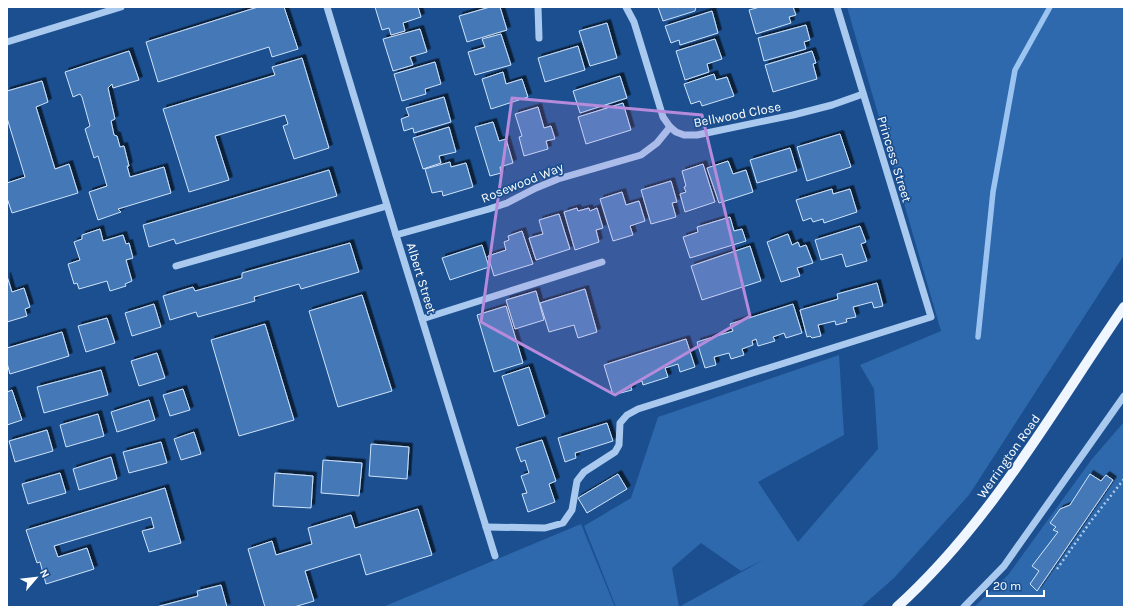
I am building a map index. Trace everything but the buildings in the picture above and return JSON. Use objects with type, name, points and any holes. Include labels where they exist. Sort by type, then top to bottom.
[{"type":"main road","name":"Werrington Road","points":[[897,607],[918,588],[950,554],[980,518],[1017,467],[1124,307]]},
{"type":"street","points":[[7,42],[121,7]]},
{"type":"street","name":"Albert Street","points":[[327,7],[495,556]]},
{"type":"street","points":[[538,7],[539,38]]},
{"type":"street","points":[[626,7],[634,22],[660,112],[670,127]]},
{"type":"street","name":"Princess Street","points":[[486,527],[545,528],[562,523],[572,510],[577,481],[584,472],[614,452],[619,445],[620,423],[627,415],[638,409],[931,317],[837,7]]},
{"type":"street","name":"Bellwood Close","points":[[670,127],[676,132],[684,135],[697,135],[793,115],[832,105],[863,94]]},
{"type":"street","name":"Rosewood Way","points":[[396,235],[489,210],[558,179],[641,155],[657,143],[670,127]]},
{"type":"street","points":[[176,266],[387,206]]},
{"type":"street","points":[[422,319],[602,262]]},
{"type":"street","points":[[964,607],[1004,566],[1124,396]]},
{"type":"path","points":[[1057,569],[1124,479]]},
{"type":"highlighted area","points":[[512,98],[702,115],[750,316],[615,395],[481,322]]},
{"type":"shaded area","points":[[847,7],[1124,7],[1124,255],[969,495],[894,578],[861,607],[679,607],[616,607],[584,526],[631,498],[658,417],[839,355],[844,435],[758,482],[798,542],[878,449],[874,389],[860,365],[941,331]],"holes":[[[701,543],[741,571],[765,559],[679,607],[672,568]]]},
{"type":"shaded area","points":[[1124,422],[1124,607],[974,607],[1008,575],[1092,459]]},
{"type":"shaded area","points":[[581,524],[615,607],[383,607]]},
{"type":"waterway","points":[[978,337],[993,192],[1015,70],[1050,7]]}]
